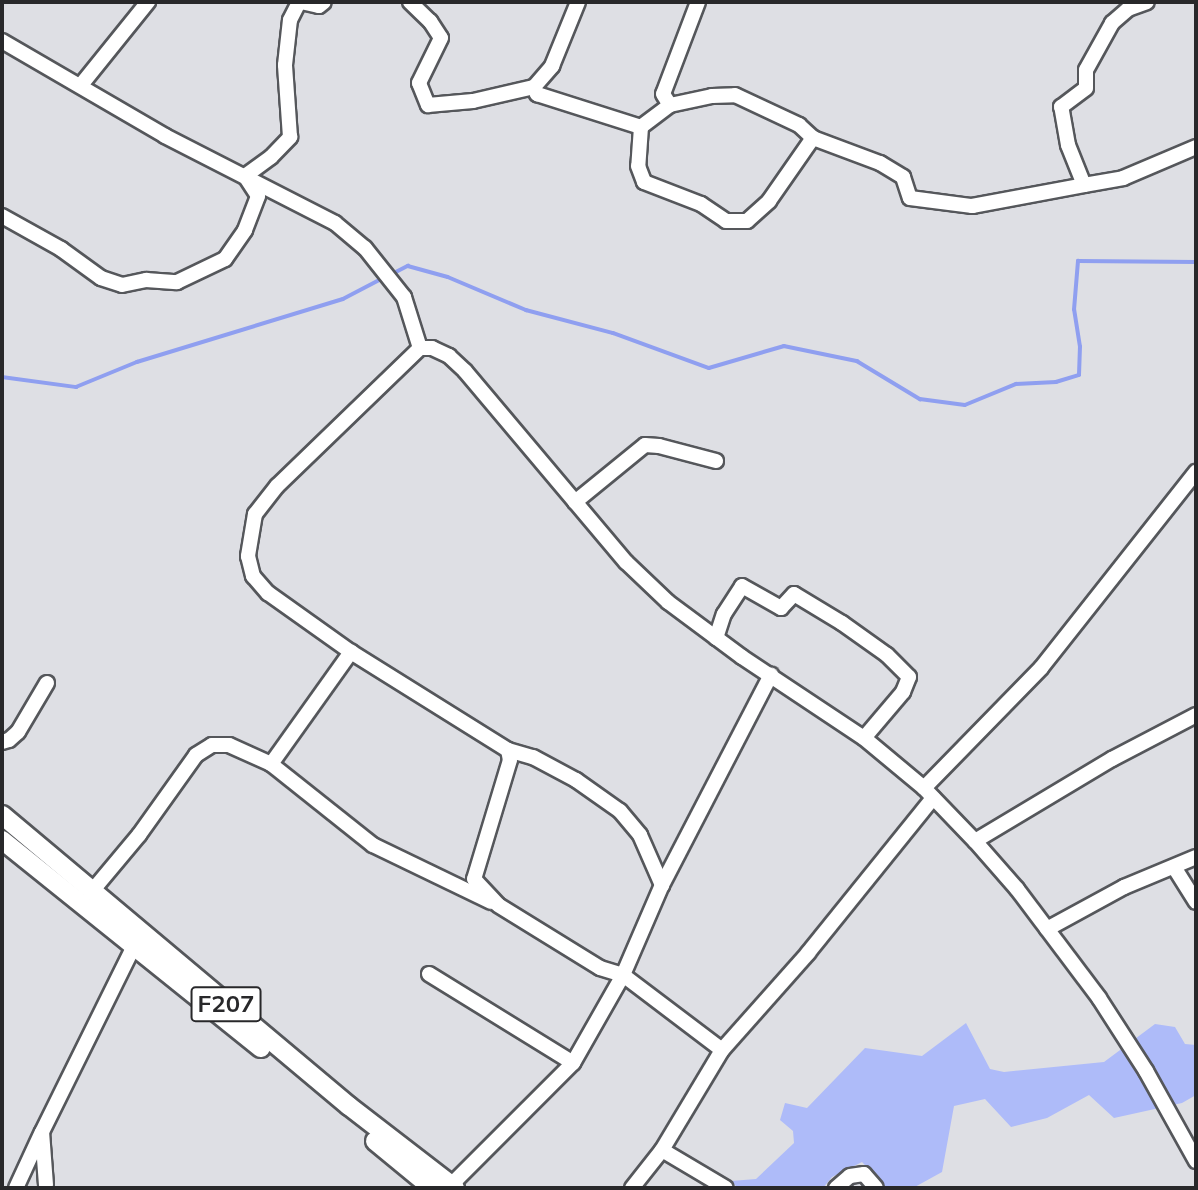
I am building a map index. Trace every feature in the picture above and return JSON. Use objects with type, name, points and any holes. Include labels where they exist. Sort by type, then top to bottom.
[{"type":"main road","name":"F207","points":[[2,815],[66,891],[432,1188]]},
{"type":"main road","name":"F207","points":[[2,840],[31,851],[78,877],[349,1106],[453,1187]]},
{"type":"main road","points":[[66,891],[78,877]]},
{"type":"street","points":[[81,85],[148,2]]},
{"type":"street","points":[[244,176],[271,157],[290,137],[285,65],[290,20],[300,2],[319,6],[324,2]]},
{"type":"street","points":[[410,2],[441,38],[419,83],[428,105],[473,101],[534,87],[552,66],[578,2]]},
{"type":"street","points":[[670,105],[663,94],[698,2]]},
{"type":"street","points":[[1084,185],[1068,145],[1061,107],[1086,88],[1086,70],[1112,23],[1140,3]]},
{"type":"street","points":[[2,29],[29,58]]},
{"type":"street","points":[[2,41],[164,136],[335,223],[378,262],[396,286],[409,310],[420,348]]},
{"type":"street","points":[[534,87],[537,94],[641,127]]},
{"type":"street","points":[[813,138],[769,201],[747,221],[726,221],[701,204],[644,182],[638,166],[641,127],[670,105],[712,96],[734,95],[799,125],[813,138],[880,163],[903,177],[910,198],[972,206],[1123,178],[1196,147]]},
{"type":"street","points":[[2,216],[61,249],[101,278],[122,285],[146,280],[177,282],[225,260],[245,230],[258,196],[244,176]]},
{"type":"street","points":[[662,885],[640,835],[620,811],[576,780],[533,757],[508,750],[351,652],[268,593],[253,576],[248,556],[250,532],[256,514],[277,486],[420,348],[432,348],[449,356],[465,371],[626,562],[668,601],[716,638],[864,738],[928,793],[975,841],[1047,929],[1106,1009],[1146,1071],[1196,1161]]},
{"type":"street","points":[[575,502],[645,445],[659,446],[716,461]]},
{"type":"street","points":[[632,1188],[662,1150],[722,1050],[808,953],[928,793],[1041,668],[1196,472]]},
{"type":"street","points":[[716,638],[724,614],[742,586],[782,608],[794,594],[842,622],[887,655],[908,677],[903,692],[864,738]]},
{"type":"street","points":[[271,764],[351,652]]},
{"type":"street","points":[[453,1187],[573,1063],[623,975],[662,885],[771,675]]},
{"type":"street","points":[[2,742],[18,732],[47,683]]},
{"type":"street","points":[[975,841],[1112,759],[1196,715]]},
{"type":"street","points":[[93,890],[173,791],[196,755],[212,745],[229,745],[271,764],[373,845],[498,905],[600,968],[623,975],[722,1050]]},
{"type":"street","points":[[498,905],[474,879],[510,760],[508,750]]},
{"type":"street","points":[[1047,929],[1124,887],[1196,857]]},
{"type":"street","points":[[1174,867],[1196,902]]},
{"type":"street","points":[[16,1188],[134,946]]},
{"type":"street","points":[[429,974],[573,1063]]},
{"type":"street","points":[[42,1132],[46,1185]]},
{"type":"street","points":[[662,1150],[726,1188]]},
{"type":"street","points":[[836,1188],[850,1176],[864,1174],[876,1188]]},
{"type":"shaded area","points":[[966,1023],[990,1069],[1004,1072],[1104,1062],[1155,1024],[1175,1027],[1185,1044],[1196,1045],[1196,1095],[1182,1103],[1114,1118],[1089,1095],[1047,1118],[1011,1127],[985,1099],[954,1106],[942,1172],[913,1188],[887,1188],[862,1162],[832,1177],[823,1188],[738,1188],[731,1181],[756,1179],[794,1143],[793,1131],[780,1120],[785,1103],[807,1108],[865,1048],[922,1056]]},
{"type":"waterway","points":[[392,274],[408,266],[448,277],[526,310],[613,333],[709,368],[784,346],[857,361],[920,399],[965,405],[1016,384],[1056,382],[1079,375],[1080,347],[1074,310],[1078,261],[1196,262]]},
{"type":"waterway","points":[[2,377],[76,387],[137,362],[343,299],[385,277]]}]
